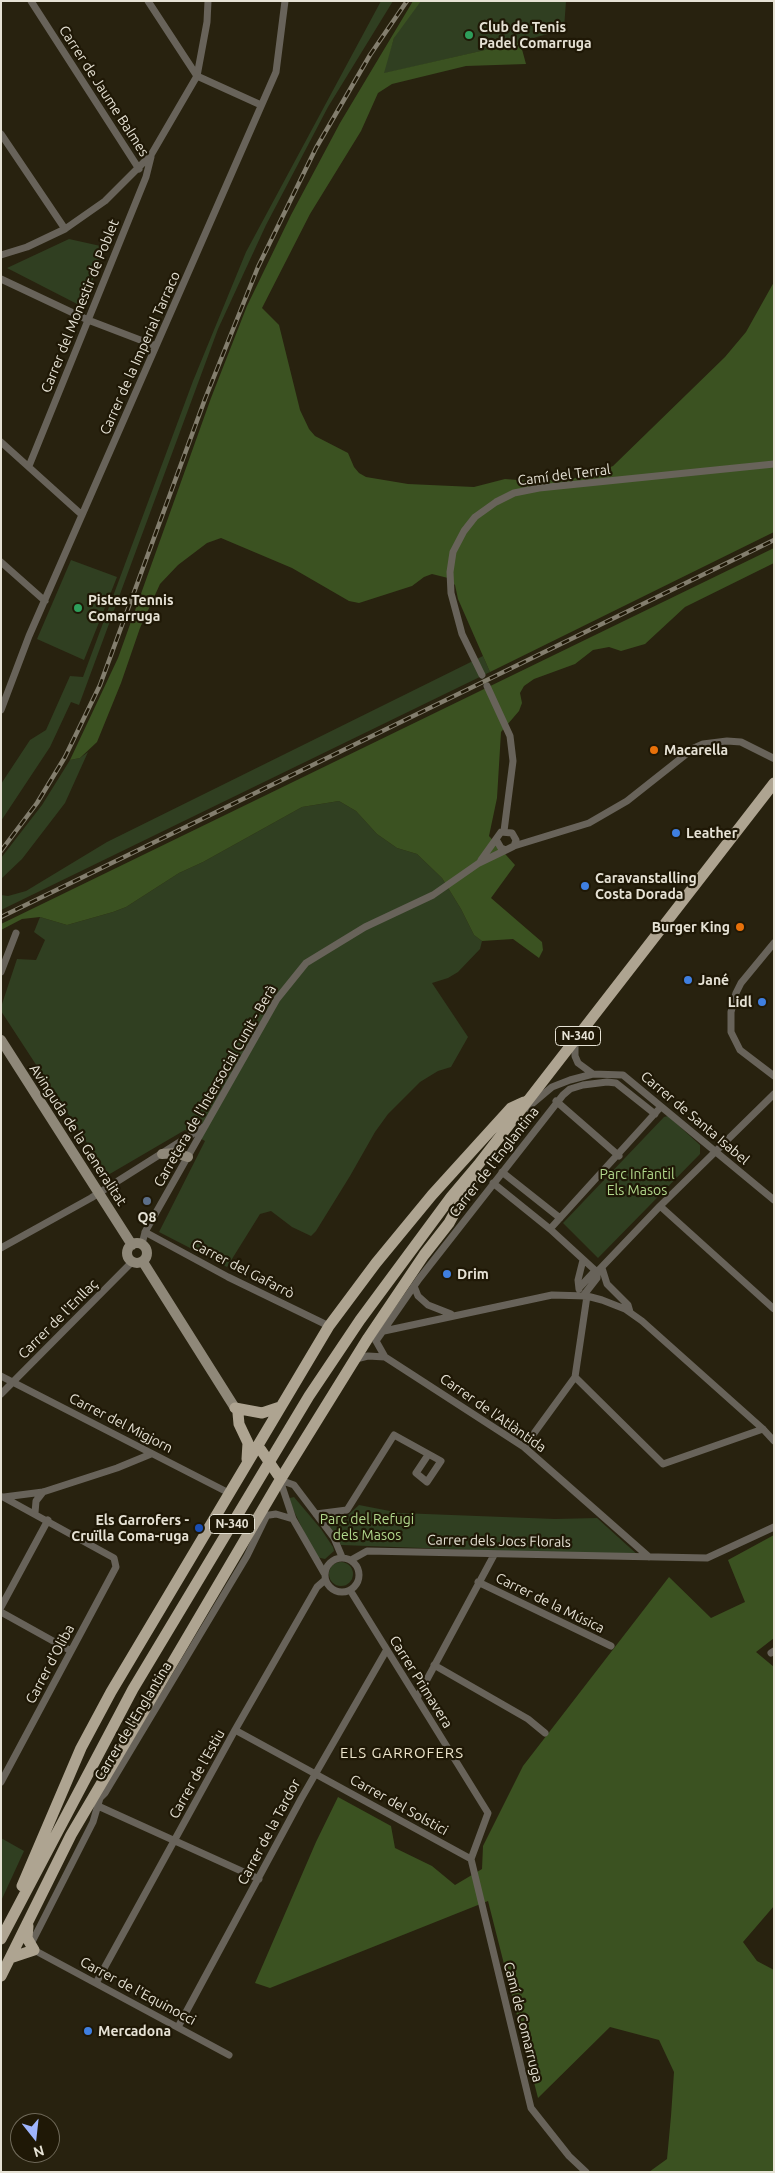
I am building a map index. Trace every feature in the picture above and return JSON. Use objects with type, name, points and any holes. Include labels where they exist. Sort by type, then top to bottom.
[{"type":"main road","name":"N-340","points":[[1,1939],[18,1903],[133,1689],[309,1396],[366,1312],[451,1197],[478,1165],[774,783]]},
{"type":"main road","points":[[18,1903],[21,1887],[81,1748],[111,1692],[246,1465],[260,1447],[280,1407],[329,1326],[376,1263],[432,1195],[512,1108],[528,1100]]},
{"type":"main road","points":[[1,1976],[71,1834],[263,1517],[279,1477],[354,1360],[372,1340],[411,1275],[449,1222],[474,1180],[478,1165]]},
{"type":"main road","points":[[237,1410],[262,1413],[280,1407]]},
{"type":"main road","points":[[237,1410],[279,1477]]},
{"type":"main road","points":[[237,1410],[239,1424],[248,1443],[246,1465]]},
{"type":"main road","points":[[10,1958],[32,1947],[27,1938],[32,1913]]},
{"type":"street","name":"Carrer de Jaume Balmes","points":[[31,1],[139,169]]},
{"type":"street","points":[[148,1],[196,76],[261,104]]},
{"type":"street","points":[[1,254],[27,247],[65,229],[105,200],[139,169],[151,155],[196,76],[207,22],[208,1]]},
{"type":"street","name":"Carrer de la Imperial Tarraco","points":[[2,707],[82,515],[276,72],[285,1]]},
{"type":"street","points":[[1,134],[65,229]]},
{"type":"street","name":"Carrer del Monestir de Poblet","points":[[29,466],[146,178],[151,155]]},
{"type":"street","points":[[1,280],[88,320],[156,346]]},
{"type":"street","points":[[1,442],[82,515]]},
{"type":"street","name":"Camí del Terral","points":[[482,675],[462,634],[451,593],[450,572],[453,552],[464,530],[476,517],[496,502],[514,493],[539,488],[774,464]]},
{"type":"street","points":[[1,562],[45,601]]},
{"type":"street","points":[[488,686],[510,736],[513,760],[504,831]]},
{"type":"street","points":[[533,840],[515,837],[510,831],[504,831],[498,836],[497,841],[501,848],[506,850],[589,824],[627,801],[690,752],[713,742],[741,742],[772,758]]},
{"type":"street","points":[[514,846],[515,837]]},
{"type":"street","name":"Carretera de l'Intersocial Cunit - Berà","points":[[479,863],[497,841]]},
{"type":"street","name":"Carretera de l'Intersocial Cunit - Berà","points":[[137,1244],[207,1125],[277,999],[306,963],[365,927],[433,895],[479,863],[506,850]]},
{"type":"street","points":[[1,972],[16,933]]},
{"type":"street","points":[[774,943],[741,983],[731,1012],[731,1032],[740,1050],[774,1076]]},
{"type":"street","points":[[575,1039],[575,1056],[578,1063],[593,1074]]},
{"type":"street","name":"Avinguda de la Generalitat","points":[[1,1040],[98,1193],[137,1244]]},
{"type":"street","name":"Carrer de Santa Isabel","points":[[519,1111],[527,1108],[552,1087],[593,1074],[623,1075],[774,1200]]},
{"type":"street","name":"Carrer de l'Englantina","points":[[372,1340],[384,1331],[419,1279],[556,1101],[570,1089],[607,1082],[621,1086],[655,1114]]},
{"type":"street","points":[[582,1294],[593,1273],[599,1270],[660,1206],[774,1094]]},
{"type":"street","points":[[556,1101],[619,1156]]},
{"type":"street","points":[[550,1229],[619,1156],[661,1106]]},
{"type":"street","points":[[1,1247],[98,1193],[207,1125]]},
{"type":"street","points":[[162,1154],[176,1153],[188,1158]]},
{"type":"street","points":[[502,1172],[560,1218]]},
{"type":"street","points":[[493,1183],[550,1229],[583,1260],[599,1270],[607,1284],[628,1304],[630,1312]]},
{"type":"street","points":[[660,1206],[774,1309]]},
{"type":"street","name":"Carrer del Gafarrò","points":[[145,1232],[228,1277],[329,1326]]},
{"type":"street","points":[[138,1262],[148,1252],[137,1244],[127,1253],[138,1262],[237,1410]]},
{"type":"street","points":[[524,1447],[575,1377],[582,1294],[578,1280],[583,1260]]},
{"type":"street","name":"Carrer de l'Enllaç","points":[[1,1394],[138,1262]]},
{"type":"street","points":[[411,1275],[418,1296],[428,1305],[454,1315]]},
{"type":"street","points":[[384,1331],[552,1295],[582,1294],[614,1304],[642,1321],[774,1441]]},
{"type":"street","name":"Carrer de l'Atlàntida","points":[[372,1340],[385,1357],[524,1447],[649,1557]]},
{"type":"street","points":[[354,1360],[368,1356],[385,1357]]},
{"type":"street","name":"Carrer del Migjorn","points":[[1,1376],[229,1493]]},
{"type":"street","points":[[575,1377],[663,1464],[763,1429]]},
{"type":"street","points":[[316,1514],[347,1510],[394,1435],[428,1455]]},
{"type":"street","points":[[2,1497],[43,1492],[117,1468],[151,1454]]},
{"type":"street","points":[[279,1477],[294,1485],[334,1538],[342,1557]]},
{"type":"street","points":[[279,1477],[293,1519],[328,1586],[337,1592],[350,1590],[356,1586],[359,1574],[358,1568],[351,1560],[342,1557],[330,1562],[324,1577]]},
{"type":"street","points":[[35,1513],[36,1501],[43,1492]]},
{"type":"street","points":[[1,1607],[48,1520],[2,1497]]},
{"type":"street","points":[[263,1517],[282,1515],[293,1519]]},
{"type":"street","name":"Carrer de l'Englantina","points":[[32,1947],[93,1822],[100,1798],[105,1794],[247,1556],[263,1517]]},
{"type":"street","name":"Carrer d'Oliba","points":[[1,1782],[4,1770],[116,1567],[114,1558],[48,1520]]},
{"type":"street","name":"Carrer dels Jocs Florals","points":[[351,1560],[367,1550],[494,1555],[707,1558],[774,1527]]},
{"type":"street","points":[[417,1698],[494,1555]]},
{"type":"street","name":"Carrer de l'Estiu","points":[[96,1983],[235,1730],[324,1577]]},
{"type":"street","name":"Carrer de la Música","points":[[478,1582],[611,1646]]},
{"type":"street","name":"Carrer Primavera","points":[[350,1590],[488,1813],[471,1860]]},
{"type":"street","points":[[1,1612],[71,1651]]},
{"type":"street","name":"Carrer de la Tardor","points":[[178,2027],[316,1772],[386,1651]]},
{"type":"street","points":[[434,1665],[528,1719],[545,1733]]},
{"type":"street","name":"Carrer del Solstici","points":[[235,1730],[316,1772],[471,1860]]},
{"type":"street","points":[[71,1834],[78,1830],[90,1813],[98,1806],[259,1879]]},
{"type":"street","name":"Camí de Comarruga","points":[[471,1860],[531,2108],[569,2156],[586,2172]]},
{"type":"street","name":"Carrer de l'Equinocci","points":[[32,1947],[229,2055]]},
{"type":"green space","points":[[381,1],[393,1],[328,107],[266,225],[218,329],[79,705],[71,702],[50,747],[1,821],[1,784],[30,740],[46,730],[70,676],[83,677],[193,381],[246,252]]},
{"type":"green space","points":[[413,1],[421,1],[394,38],[384,73],[520,42],[526,64],[466,66],[392,84],[378,93],[361,131],[310,214],[262,308],[279,325],[300,410],[309,429],[315,436],[348,453],[354,467],[366,477],[408,484],[474,487],[505,479],[530,481],[572,479],[595,473],[613,466],[725,357],[746,332],[774,282],[774,532],[490,672],[458,599],[455,585],[448,578],[432,574],[424,577],[412,586],[359,603],[349,601],[292,568],[221,538],[207,543],[178,565],[160,584],[140,628],[121,683],[97,742],[80,758],[70,760],[118,658],[211,398],[247,306],[291,215],[340,123]]},
{"type":"green space","name":"Club de Tenis Padel Comarruga","points":[[418,1],[566,1],[564,29],[520,42],[382,74],[396,32]]},
{"type":"green space","points":[[69,239],[105,247],[83,307],[7,268]]},
{"type":"green space","points":[[774,548],[774,563],[685,607],[645,644],[621,651],[609,647],[593,650],[575,664],[534,679],[524,686],[520,693],[522,703],[519,711],[501,732],[497,798],[489,836],[515,865],[491,898],[542,942],[543,950],[539,958],[513,939],[482,941],[474,935],[442,878],[417,854],[397,848],[377,834],[356,811],[339,801],[302,807],[203,862],[179,873],[126,907],[113,912],[67,925],[40,917],[22,919],[1,930],[1,924]]},
{"type":"green space","name":"Pistes Tennis Comarruga","points":[[71,560],[117,577],[84,660],[37,639]]},
{"type":"green space","points":[[483,656],[490,672],[1,910],[1,895],[8,896],[26,891],[107,842]]},
{"type":"green space","points":[[88,752],[65,803],[22,859],[1,879],[1,858],[42,805],[70,760],[80,758]]},
{"type":"green space","points":[[339,801],[356,811],[377,834],[397,848],[417,854],[442,878],[474,935],[482,941],[480,949],[458,972],[448,978],[432,983],[468,1037],[451,1067],[438,1071],[420,1082],[388,1114],[375,1132],[316,1231],[311,1236],[292,1227],[271,1211],[260,1214],[227,1267],[159,1232],[205,1141],[185,1130],[108,1175],[1,1011],[1,1007],[17,959],[36,960],[45,940],[34,932],[40,917],[67,925],[126,907],[179,873],[203,862],[302,807]]},
{"type":"green space","name":"Parc Infantil Els Masos","points":[[668,1116],[700,1145],[700,1154],[598,1258],[563,1223],[664,1117]]},
{"type":"green space","points":[[294,1497],[321,1529],[333,1547],[334,1551],[325,1559],[316,1557],[290,1503],[290,1498]]},
{"type":"green space","name":"Parc del Refugi dels Masos","points":[[359,1505],[400,1513],[555,1519],[597,1518],[639,1556],[341,1545],[324,1517],[347,1516]]},
{"type":"green space","points":[[774,1535],[774,1638],[756,1652],[774,1667],[774,1906],[743,1942],[757,1961],[774,1970],[774,2172],[649,2172],[667,2159],[671,2116],[674,2072],[659,2040],[610,2027],[538,2098],[488,1901],[270,1988],[255,1983],[316,1842],[338,1797],[391,1826],[395,1848],[432,1866],[455,1885],[482,1869],[483,1846],[523,1766],[669,1577],[711,1618],[745,1602],[728,1560]]},
{"type":"green space","points":[[341,1562],[349,1566],[353,1574],[349,1582],[341,1586],[333,1582],[329,1574],[333,1566]]},
{"type":"green space","points":[[1,1838],[24,1851],[1,1901]]},
{"type":"railway","points":[[1,851],[37,803],[65,757],[100,685],[205,399],[258,267],[316,148],[370,55],[407,1]]},
{"type":"railway","points":[[1,917],[774,540]]},
{"type":"place","name":"Club de Tenis Padel Comarruga","points":[[469,35]]},
{"type":"place","name":"Pistes Tennis Comarruga","points":[[78,608]]},
{"type":"place","name":"Macarella","points":[[654,750]]},
{"type":"place","name":"Leather","points":[[676,833]]},
{"type":"place","name":"Caravanstalling Costa Dorada","points":[[585,886]]},
{"type":"place","name":"Burger King","points":[[740,927]]},
{"type":"place","name":"Jané","points":[[688,980]]},
{"type":"place","name":"Lidl","points":[[762,1002]]},
{"type":"place","name":"Q8","points":[[147,1201]]},
{"type":"place","name":"Drim","points":[[447,1274]]},
{"type":"place","name":"Els Garrofers - Cruïlla Coma-ruga","points":[[199,1528]]},
{"type":"place","name":"Mercadona","points":[[88,2031]]},
{"type":"district","name":"ELS GARROFERS","points":[[402,1753]]}]
